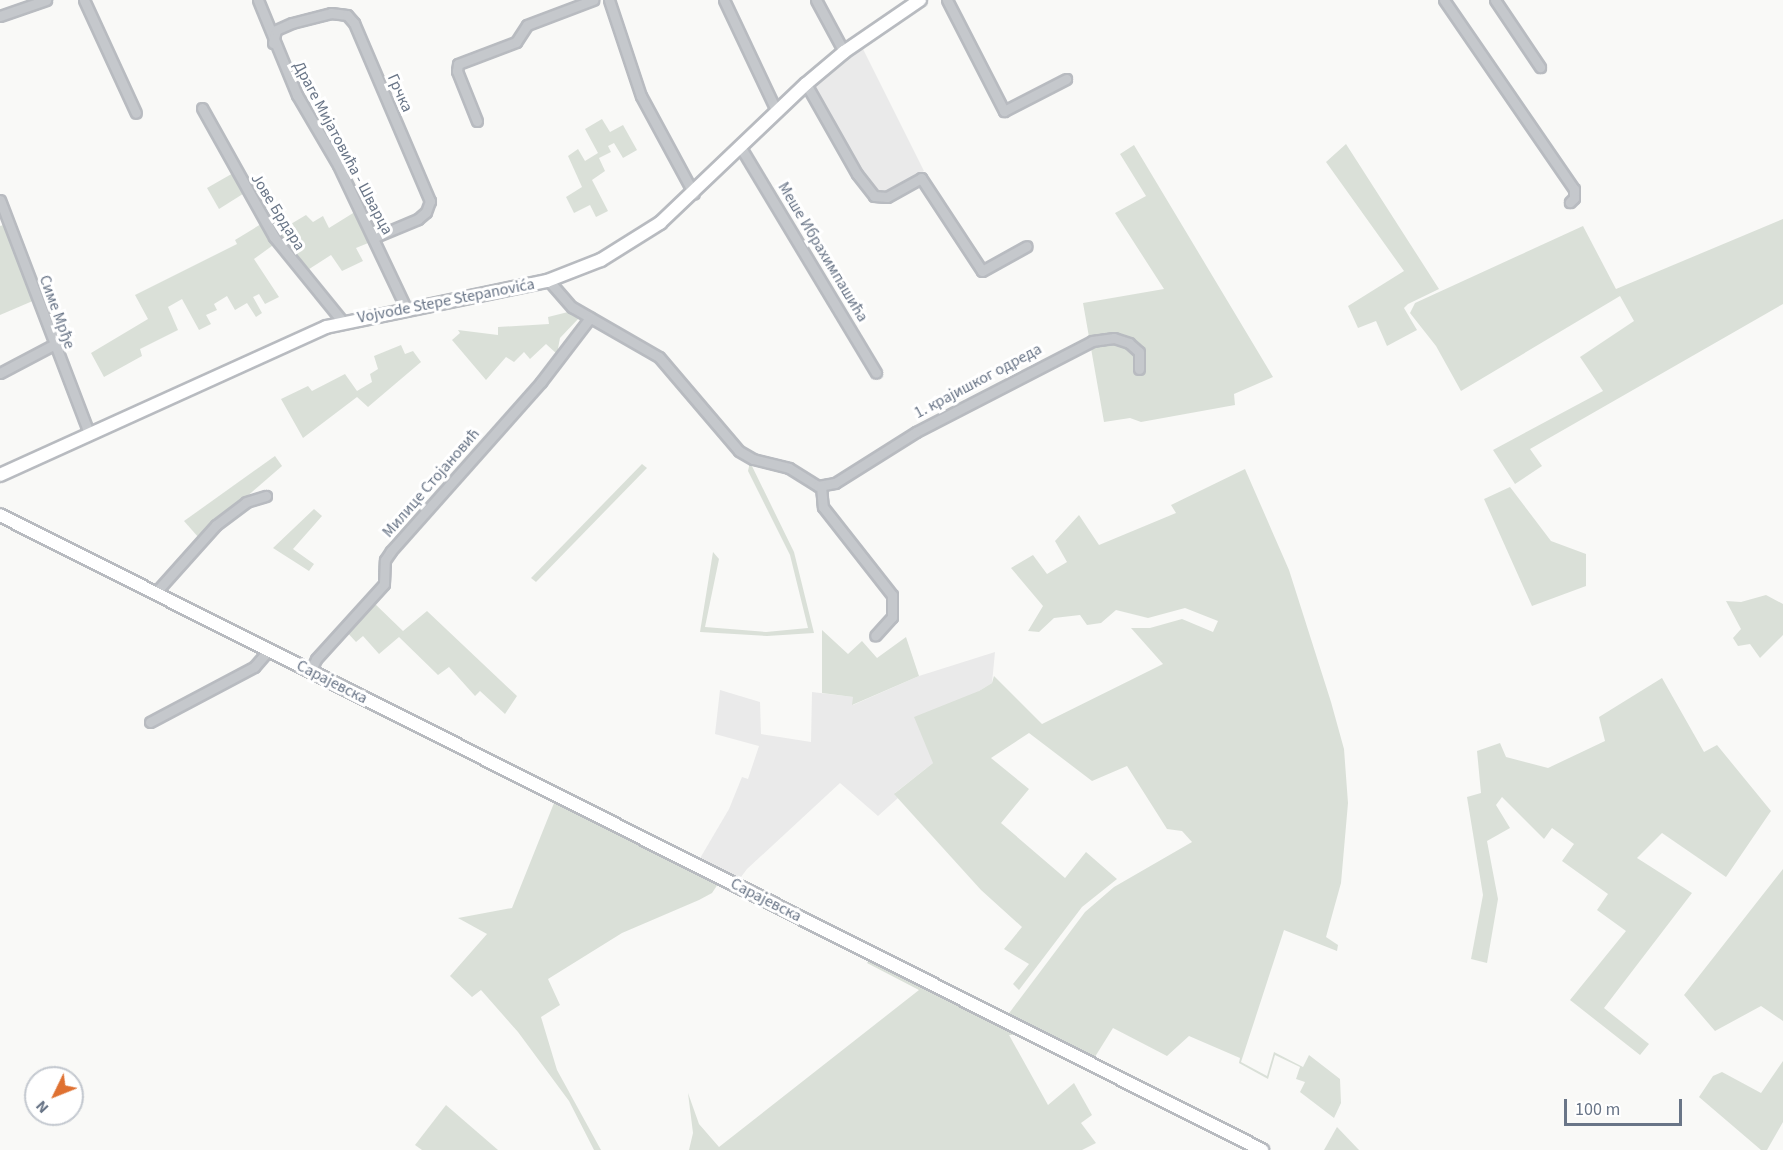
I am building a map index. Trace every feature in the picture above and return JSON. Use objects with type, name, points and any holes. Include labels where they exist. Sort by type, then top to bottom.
[{"type":"main road","name":"Vojvode Stepe Stepanovića","points":[[0,475],[290,341],[343,322],[549,281],[619,251],[694,194],[806,84],[843,52],[920,0]]},
{"type":"main road","name":"Сарајевска","points":[[0,515],[1262,1150]]},
{"type":"street","points":[[0,16],[46,0]]},
{"type":"street","points":[[84,0],[136,113]]},
{"type":"street","name":"Драге Мијатовића - Шварца","points":[[258,0],[273,43],[375,237],[406,308]]},
{"type":"street","points":[[477,121],[457,71],[458,64],[516,42],[526,25],[593,0]]},
{"type":"street","points":[[609,0],[641,96],[694,194]]},
{"type":"street","points":[[724,0],[777,112]]},
{"type":"street","points":[[816,0],[843,52]]},
{"type":"street","points":[[947,0],[1005,111],[1066,79]]},
{"type":"street","points":[[1444,0],[1574,189],[1574,198],[1569,202]]},
{"type":"street","points":[[1495,0],[1540,67]]},
{"type":"street","name":"Грчка","points":[[273,43],[276,30],[292,23],[340,13],[354,22],[430,201],[426,212],[418,219],[375,237]]},
{"type":"street","points":[[806,84],[857,174],[874,196],[886,197],[921,178],[982,271],[1027,246]]},
{"type":"street","name":"Јове Брдара","points":[[202,108],[274,237],[343,322]]},
{"type":"street","name":"Меше Ибрахимпашића","points":[[741,148],[876,373]]},
{"type":"street","name":"Симе Мрђе","points":[[0,200],[53,345],[89,432]]},
{"type":"street","points":[[549,281],[559,296],[590,318],[660,357],[746,457],[789,468],[821,486],[823,507],[892,595],[892,617],[875,636]]},
{"type":"street","name":"Милице Стојановић","points":[[309,672],[316,659],[384,584],[385,560],[391,551],[541,382],[590,318]]},
{"type":"street","name":"1. крајишког одреда","points":[[821,486],[835,483],[916,432],[1026,372],[1092,341],[1114,338],[1129,343],[1139,352],[1140,369]]},
{"type":"street","points":[[0,373],[53,345]]},
{"type":"street","points":[[156,592],[216,525],[246,502],[267,496]]},
{"type":"street","points":[[150,723],[254,667],[269,650]]},
{"type":"shaded area","points":[[861,45],[924,171],[888,195],[873,193],[811,84]]},
{"type":"shaded area","points":[[602,119],[610,132],[623,125],[637,150],[623,158],[614,143],[608,146],[611,152],[599,158],[605,171],[592,180],[608,211],[596,217],[590,205],[574,213],[566,197],[582,187],[568,156],[578,149],[585,161],[598,153],[585,129]]},
{"type":"shaded area","points":[[1346,144],[1439,289],[1404,308],[1417,330],[1387,346],[1376,321],[1358,328],[1348,306],[1404,271],[1326,162]]},
{"type":"shaded area","points":[[1134,145],[1273,377],[1234,394],[1235,405],[1141,422],[1130,418],[1104,422],[1083,303],[1164,289],[1115,213],[1146,196],[1120,154]]},
{"type":"shaded area","points":[[235,172],[246,192],[219,209],[207,188]]},
{"type":"shaded area","points":[[358,210],[373,241],[356,248],[363,261],[342,271],[331,255],[303,273],[276,243],[254,259],[279,297],[265,304],[259,294],[253,297],[262,313],[256,317],[247,303],[235,310],[227,296],[214,304],[217,310],[206,315],[211,324],[199,330],[182,299],[168,307],[178,330],[140,349],[142,356],[104,377],[91,353],[148,319],[135,295],[237,244],[235,240],[266,221],[274,234],[306,215],[313,222],[323,216],[329,228]]},
{"type":"shaded area","points":[[1783,219],[1783,304],[1530,449],[1542,466],[1515,484],[1493,450],[1603,391],[1580,357],[1634,321],[1620,296],[1461,391],[1436,346],[1410,313],[1415,303],[1583,226],[1616,289]]},
{"type":"shaded area","points":[[7,224],[35,300],[0,315],[0,226]]},
{"type":"shaded area","points":[[576,310],[579,318],[560,338],[557,354],[546,344],[530,359],[524,352],[514,362],[506,357],[486,380],[452,340],[460,333],[458,330],[498,335],[498,327],[549,324],[548,317]]},
{"type":"shaded area","points":[[401,345],[405,354],[413,351],[421,362],[368,407],[357,397],[303,438],[281,399],[308,386],[312,391],[345,374],[357,391],[372,382],[370,374],[378,369],[374,356]]},
{"type":"shaded area","points":[[275,456],[282,466],[199,538],[184,521]]},
{"type":"shaded area","points":[[750,462],[794,552],[814,633],[767,636],[700,632],[713,552],[719,559],[705,627],[766,632],[808,628],[790,555],[748,471]]},
{"type":"shaded area","points":[[642,464],[647,468],[536,582],[531,578]]},
{"type":"shaded area","points":[[1245,469],[1289,570],[1331,702],[1344,749],[1348,803],[1341,883],[1326,937],[1338,945],[1337,951],[1284,930],[1241,1062],[1267,1076],[1274,1052],[1303,1067],[1309,1055],[1340,1079],[1341,1103],[1334,1118],[1300,1092],[1305,1082],[1296,1079],[1300,1067],[1275,1055],[1268,1079],[1239,1063],[1240,1058],[1189,1036],[1167,1056],[1113,1028],[1093,1060],[1007,1016],[1085,912],[1114,887],[1192,842],[1182,831],[1167,829],[1127,766],[1092,781],[1029,733],[991,758],[1029,789],[1001,823],[1065,878],[1086,852],[1117,879],[1082,907],[1019,990],[1013,984],[1029,964],[1004,949],[1022,927],[981,890],[894,794],[933,763],[914,717],[979,691],[992,683],[994,676],[1042,724],[1163,664],[1131,628],[1150,628],[1182,619],[1213,632],[1218,621],[1185,608],[1148,618],[1116,610],[1101,623],[1087,625],[1080,615],[1054,618],[1039,632],[1028,631],[1043,606],[1011,568],[1033,555],[1047,574],[1067,562],[1055,541],[1079,515],[1099,545],[1176,513],[1171,505]]},
{"type":"shaded area","points":[[1510,487],[1551,541],[1586,554],[1586,586],[1532,606],[1484,499]]},
{"type":"shaded area","points":[[314,509],[322,516],[293,549],[314,564],[309,571],[273,548]]},
{"type":"shaded area","points":[[1766,595],[1783,604],[1783,635],[1760,658],[1750,644],[1738,646],[1733,638],[1741,629],[1726,601],[1741,602]]},
{"type":"shaded area","points":[[373,602],[403,631],[427,611],[517,696],[505,714],[480,691],[475,696],[449,667],[438,675],[399,637],[379,654],[363,636],[356,642],[345,630]]},
{"type":"shaded area","points":[[822,630],[848,654],[862,641],[877,658],[906,637],[919,676],[852,705],[853,697],[822,693]]},
{"type":"shaded area","points":[[995,652],[992,683],[979,691],[933,763],[895,793],[898,798],[878,816],[840,783],[747,869],[741,877],[744,883],[699,860],[729,809],[742,777],[748,779],[759,746],[715,734],[720,690],[760,702],[761,734],[811,742],[812,692],[853,697],[853,705],[919,676]]},
{"type":"shaded area","points":[[1662,678],[1704,752],[1717,745],[1771,811],[1726,877],[1662,833],[1637,858],[1692,893],[1604,1008],[1649,1044],[1640,1055],[1570,1000],[1626,931],[1597,910],[1608,894],[1562,861],[1574,844],[1552,828],[1544,839],[1502,797],[1496,805],[1510,828],[1487,841],[1498,899],[1487,963],[1471,959],[1483,895],[1467,797],[1481,793],[1477,751],[1500,743],[1506,757],[1548,768],[1605,741],[1599,717]]},
{"type":"shaded area","points":[[492,766],[720,881],[712,893],[622,933],[548,979],[560,1005],[541,1017],[557,1070],[601,1150],[594,1150],[569,1101],[518,1032],[481,990],[472,997],[450,976],[487,934],[458,918],[512,908],[554,803],[490,771]]},
{"type":"shaded area","points":[[1783,869],[1783,1021],[1761,1006],[1715,1031],[1684,995]]},
{"type":"shaded area","points":[[870,958],[1024,1034],[1009,1035],[1048,1105],[1074,1083],[1092,1115],[1081,1123],[1096,1143],[1082,1150],[689,1150],[693,1133],[688,1093],[699,1124],[719,1147],[919,990],[867,963]]},
{"type":"shaded area","points":[[1783,1061],[1783,1122],[1767,1150],[1761,1150],[1699,1097],[1713,1076],[1722,1072],[1761,1093]]},
{"type":"shaded area","points":[[446,1105],[498,1150],[422,1150],[415,1145]]},
{"type":"shaded area","points":[[1337,1127],[1359,1150],[1324,1150]]}]
